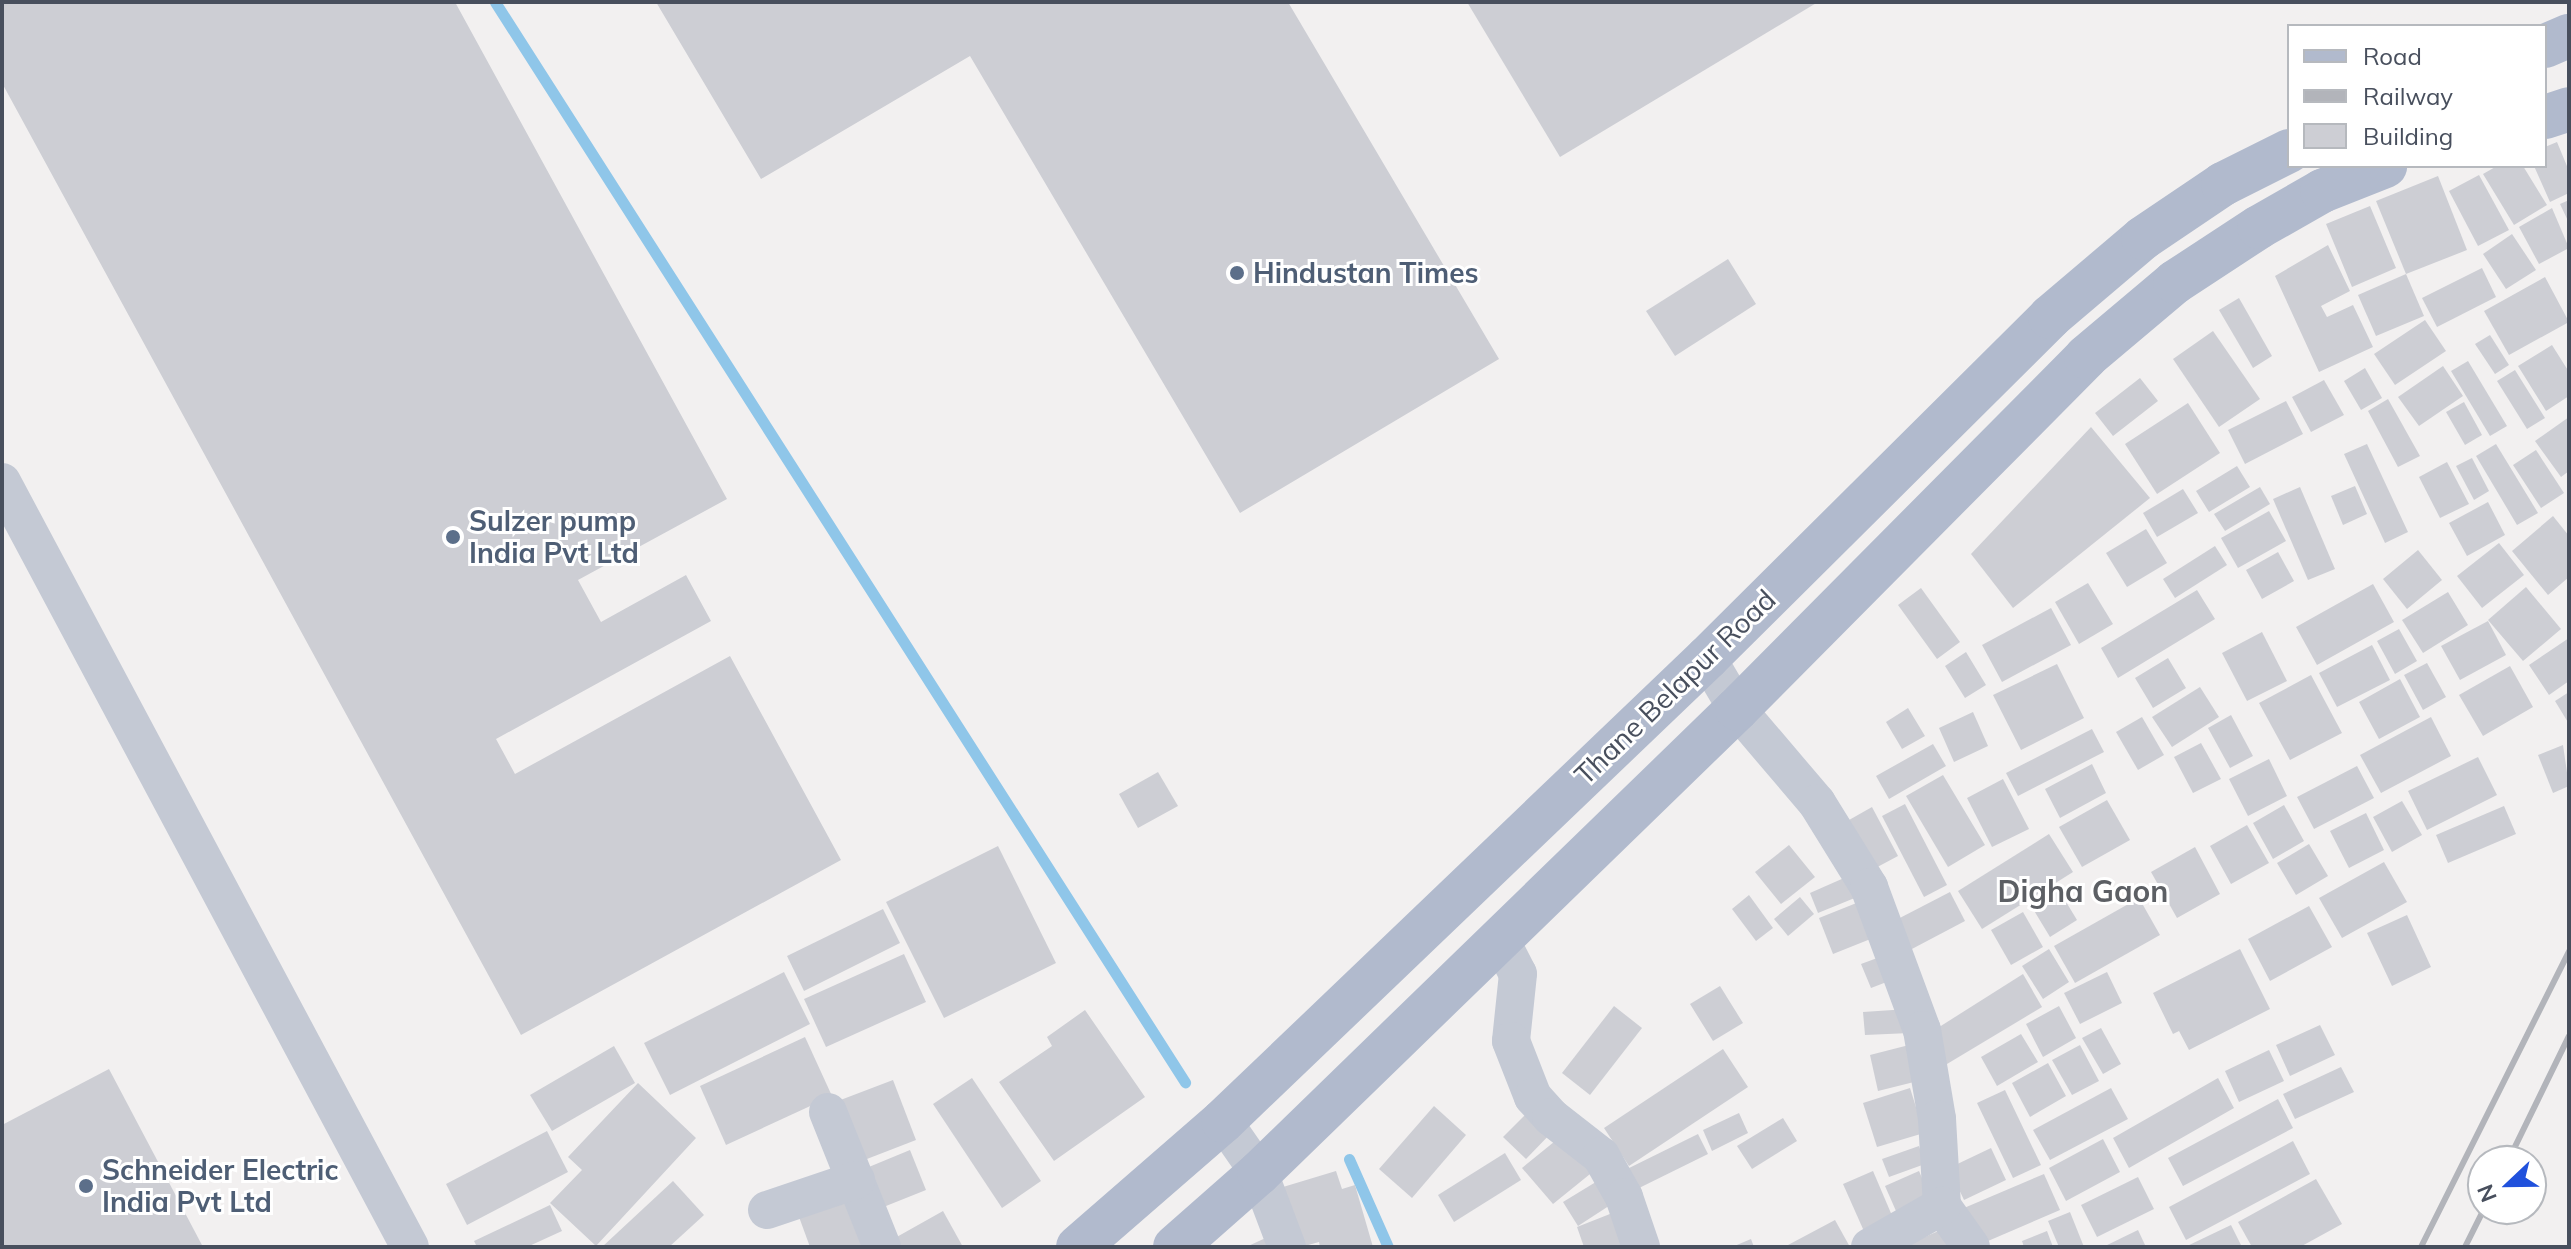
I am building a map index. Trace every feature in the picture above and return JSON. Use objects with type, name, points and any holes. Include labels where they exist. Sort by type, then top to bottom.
[{"type":"main road","points":[[2547,45],[2569,36]]},
{"type":"main road","points":[[2547,116],[2569,109]]},
{"type":"main road","name":"Thane Belapur Road","points":[[1078,1247],[1223,1121],[1707,658],[2050,317],[2143,238],[2223,184],[2287,152]]},
{"type":"main road","name":"Thane Belapur Road","points":[[1175,1247],[1259,1173],[1737,709],[2086,357],[2175,282],[2322,191],[2380,168]]},
{"type":"street","points":[[2,482],[410,1247]]},
{"type":"street","points":[[1707,658],[1737,709],[1817,803],[1869,887],[1922,1030],[1937,1119],[1942,1206],[1971,1247]]},
{"type":"street","points":[[1500,939],[1518,974],[1511,1041],[1533,1097],[1551,1117],[1601,1156],[1624,1197],[1641,1247]]},
{"type":"street","points":[[828,1112],[882,1247]]},
{"type":"street","points":[[1223,1121],[1259,1173],[1287,1247]]},
{"type":"street","points":[[767,1210],[856,1180]]},
{"type":"street","points":[[1870,1247],[1942,1206]]},
{"type":"building","name":"Sulzer pump India Pvt Ltd","points":[[2,2],[455,2],[727,499],[578,580],[601,622],[686,575],[711,621],[496,739],[515,774],[730,656],[841,860],[521,1035],[2,83]]},
{"type":"building","points":[[656,2],[1288,2],[1499,359],[1240,513],[970,56],[761,179]]},
{"type":"building","points":[[1467,2],[1818,2],[1560,157]]},
{"type":"building","points":[[2557,142],[2569,171],[2569,193],[2550,202],[2535,168],[2547,168],[2547,146]]},
{"type":"building","points":[[2494,168],[2524,168],[2547,205],[2514,225],[2483,174]]},
{"type":"building","points":[[2479,175],[2509,230],[2478,246],[2449,191]]},
{"type":"building","points":[[2438,176],[2467,250],[2406,274],[2376,201]]},
{"type":"building","points":[[2569,200],[2569,223],[2560,204]]},
{"type":"building","points":[[2370,206],[2396,268],[2352,287],[2326,224]]},
{"type":"building","points":[[2552,208],[2569,248],[2539,264],[2519,227]]},
{"type":"building","points":[[2512,234],[2536,270],[2506,289],[2483,254]]},
{"type":"building","points":[[2328,245],[2350,291],[2321,306],[2327,317],[2353,305],[2373,347],[2319,372],[2275,276]]},
{"type":"building","points":[[1728,259],[1756,304],[1675,356],[1646,311]]},
{"type":"building","points":[[2482,268],[2496,297],[2437,327],[2422,298]]},
{"type":"building","points":[[2406,274],[2424,316],[2376,336],[2358,295]]},
{"type":"building","points":[[2545,277],[2569,322],[2509,355],[2484,311]]},
{"type":"building","points":[[2239,298],[2272,356],[2253,368],[2219,310]]},
{"type":"building","points":[[2425,320],[2446,351],[2395,385],[2374,354]]},
{"type":"building","points":[[2213,331],[2260,399],[2219,427],[2173,359]]},
{"type":"building","points":[[2490,335],[2509,365],[2495,374],[2475,344]]},
{"type":"building","points":[[2552,345],[2569,372],[2569,396],[2546,411],[2518,366]]},
{"type":"building","points":[[2468,361],[2507,426],[2490,436],[2451,371]]},
{"type":"building","points":[[2443,366],[2463,396],[2419,426],[2398,397]]},
{"type":"building","points":[[2365,368],[2382,398],[2361,410],[2344,381]]},
{"type":"building","points":[[2515,370],[2545,418],[2527,429],[2497,381]]},
{"type":"building","points":[[2140,378],[2158,401],[2113,436],[2095,413]]},
{"type":"building","points":[[2324,380],[2344,415],[2311,432],[2292,397]]},
{"type":"building","points":[[2388,399],[2420,456],[2398,467],[2368,411]]},
{"type":"building","points":[[2286,401],[2303,434],[2245,464],[2228,430]]},
{"type":"building","points":[[2464,402],[2482,435],[2465,445],[2446,412]]},
{"type":"building","points":[[2188,403],[2220,453],[2157,494],[2125,444]]},
{"type":"building","points":[[2569,417],[2569,471],[2561,477],[2535,441]]},
{"type":"building","points":[[2091,427],[2150,498],[2013,608],[1971,554]]},
{"type":"building","points":[[2367,444],[2408,532],[2385,543],[2344,454]]},
{"type":"building","points":[[2496,444],[2538,513],[2517,525],[2476,456]]},
{"type":"building","points":[[2536,450],[2564,493],[2541,508],[2513,465]]},
{"type":"building","points":[[2472,458],[2489,491],[2474,500],[2456,466]]},
{"type":"building","points":[[2447,462],[2469,504],[2440,518],[2419,477]]},
{"type":"building","points":[[2237,466],[2250,487],[2209,512],[2196,491]]},
{"type":"building","points":[[2355,486],[2367,514],[2343,525],[2331,496]]},
{"type":"building","points":[[2260,487],[2270,504],[2225,531],[2214,514]]},
{"type":"building","points":[[2300,487],[2335,569],[2308,580],[2273,499]]},
{"type":"building","points":[[2183,489],[2198,513],[2157,537],[2143,513]]},
{"type":"building","points":[[2488,502],[2505,535],[2467,556],[2449,523]]},
{"type":"building","points":[[2269,511],[2286,541],[2238,568],[2221,538]]},
{"type":"building","points":[[2553,516],[2569,536],[2569,577],[2548,595],[2512,551]]},
{"type":"building","points":[[2146,529],[2167,563],[2127,587],[2106,553]]},
{"type":"building","points":[[2499,543],[2524,575],[2482,608],[2457,576]]},
{"type":"building","points":[[2215,546],[2227,565],[2175,598],[2163,579]]},
{"type":"building","points":[[2418,550],[2442,580],[2407,609],[2383,579]]},
{"type":"building","points":[[2278,552],[2294,581],[2262,599],[2246,570]]},
{"type":"building","points":[[2088,583],[2113,624],[2079,644],[2055,602]]},
{"type":"building","points":[[2373,584],[2394,622],[2317,665],[2296,627]]},
{"type":"building","points":[[2526,587],[2561,629],[2523,661],[2488,620]]},
{"type":"building","points":[[1921,588],[1960,642],[1937,659],[1898,605]]},
{"type":"building","points":[[2197,590],[2215,619],[2118,678],[2101,648]]},
{"type":"building","points":[[2448,592],[2468,625],[2423,653],[2402,620]]},
{"type":"building","points":[[2051,608],[2071,645],[2002,682],[1982,645]]},
{"type":"building","points":[[2488,621],[2506,655],[2460,680],[2441,646]]},
{"type":"building","points":[[2399,629],[2417,661],[2395,674],[2377,641]]},
{"type":"building","points":[[2262,632],[2287,681],[2247,701],[2222,653]]},
{"type":"building","points":[[2569,638],[2569,681],[2549,695],[2529,665]]},
{"type":"building","points":[[2372,645],[2390,680],[2337,707],[2319,673]]},
{"type":"building","points":[[1966,652],[1986,685],[1965,698],[1945,666]]},
{"type":"building","points":[[2168,658],[2186,688],[2153,708],[2135,678]]},
{"type":"building","points":[[2427,663],[2446,697],[2423,710],[2404,675]]},
{"type":"building","points":[[2057,664],[2084,718],[2021,750],[1993,695]]},
{"type":"building","points":[[2510,666],[2533,707],[2483,736],[2459,695]]},
{"type":"building","points":[[2311,675],[2342,733],[2290,760],[2259,703]]},
{"type":"building","points":[[2400,679],[2420,717],[2379,739],[2359,702]]},
{"type":"building","points":[[2200,687],[2219,717],[2172,747],[2152,717]]},
{"type":"building","points":[[2569,692],[2569,724],[2555,701]]},
{"type":"building","points":[[1908,708],[1925,736],[1902,749],[1886,722]]},
{"type":"building","points":[[1973,712],[1988,746],[1954,762],[1939,728]]},
{"type":"building","points":[[2231,715],[2253,756],[2230,768],[2208,728]]},
{"type":"building","points":[[2142,717],[2164,755],[2138,770],[2116,732]]},
{"type":"building","points":[[2431,717],[2451,756],[2381,793],[2360,755]]},
{"type":"building","points":[[2092,729],[2104,752],[2018,796],[2006,773]]},
{"type":"building","points":[[2201,743],[2221,779],[2193,793],[2174,757]]},
{"type":"building","points":[[1933,744],[1946,766],[1889,799],[1876,776]]},
{"type":"building","points":[[2563,745],[2569,786],[2553,793],[2538,755]]},
{"type":"building","points":[[2478,757],[2497,795],[2427,830],[2408,791]]},
{"type":"building","points":[[2269,759],[2287,796],[2248,816],[2229,779]]},
{"type":"building","points":[[2092,764],[2106,793],[2060,818],[2045,789]]},
{"type":"building","points":[[2357,766],[2374,798],[2314,829],[2297,797]]},
{"type":"building","points":[[1158,772],[1178,806],[1138,828],[1119,794]]},
{"type":"building","points":[[1943,775],[1985,845],[1948,867],[1906,796]]},
{"type":"building","points":[[2003,779],[2029,829],[1992,847],[1967,798]]},
{"type":"building","points":[[2107,800],[2130,840],[2082,867],[2059,827]]},
{"type":"building","points":[[2402,801],[2422,835],[2392,852],[2373,817]]},
{"type":"building","points":[[1905,804],[1947,885],[1924,897],[1882,816]]},
{"type":"building","points":[[2284,805],[2304,841],[2273,859],[2253,823]]},
{"type":"building","points":[[2504,806],[2516,834],[2448,863],[2436,835]]},
{"type":"building","points":[[1872,807],[1898,856],[1868,872],[1842,824]]},
{"type":"building","points":[[2366,813],[2384,850],[2349,868],[2330,831]]},
{"type":"building","points":[[2247,825],[2269,863],[2231,884],[2210,846]]},
{"type":"building","points":[[2049,834],[2073,872],[1982,929],[1958,891]]},
{"type":"building","points":[[2309,844],[2328,876],[2296,895],[2277,863]]},
{"type":"building","points":[[1789,845],[1815,877],[1781,904],[1755,872]]},
{"type":"building","points":[[998,846],[1056,963],[944,1018],[886,902]]},
{"type":"building","points":[[2195,847],[2220,894],[2177,918],[2151,872]]},
{"type":"building","points":[[2384,862],[2407,902],[2342,938],[2319,898]]},
{"type":"building","points":[[1853,874],[1862,895],[1818,913],[1810,893]]},
{"type":"building","points":[[2057,887],[2077,920],[2050,937],[2030,904]]},
{"type":"building","points":[[1950,892],[1965,921],[1910,950],[1894,921]]},
{"type":"building","points":[[1749,895],[1773,928],[1756,941],[1732,909]]},
{"type":"building","points":[[1800,897],[1814,914],[1788,936],[1774,919]]},
{"type":"building","points":[[2139,898],[2160,935],[2075,983],[2054,946]]},
{"type":"building","points":[[1864,900],[1878,936],[1833,954],[1819,918]]},
{"type":"building","points":[[2309,906],[2332,947],[2270,981],[2248,939]]},
{"type":"building","points":[[883,909],[900,943],[804,991],[787,956]]},
{"type":"building","points":[[2023,912],[2043,947],[2011,965],[1991,930]]},
{"type":"building","points":[[2407,915],[2431,967],[2392,986],[2367,933]]},
{"type":"building","points":[[2049,949],[2069,982],[2043,999],[2022,966]]},
{"type":"building","points":[[2240,949],[2270,1009],[2189,1050],[2179,1031],[2173,1034],[2153,993]]},
{"type":"building","points":[[904,954],[926,1002],[826,1047],[804,999]]},
{"type":"building","points":[[1888,954],[1897,978],[1871,988],[1861,964]]},
{"type":"building","points":[[784,972],[810,1024],[670,1095],[644,1043]]},
{"type":"building","points":[[2107,972],[2122,1003],[2080,1024],[2064,993]]},
{"type":"building","points":[[2023,974],[2042,1007],[1942,1067],[1925,1036]]},
{"type":"building","points":[[1720,986],[1743,1023],[1713,1041],[1690,1004]]},
{"type":"building","points":[[1614,1006],[1642,1028],[1590,1095],[1562,1073]]},
{"type":"building","points":[[2059,1006],[2076,1038],[2043,1057],[2026,1024]]},
{"type":"building","points":[[1908,1009],[1910,1033],[1865,1035],[1863,1012]]},
{"type":"building","points":[[1085,1010],[1145,1097],[1054,1161],[999,1082],[1052,1046],[1047,1037]]},
{"type":"building","points":[[2320,1025],[2335,1055],[2290,1076],[2276,1045]]},
{"type":"building","points":[[2101,1028],[2121,1064],[2103,1074],[2082,1038]]},
{"type":"building","points":[[2021,1034],[2038,1062],[1997,1086],[1981,1057]]},
{"type":"building","points":[[805,1037],[832,1096],[726,1145],[700,1086]]},
{"type":"building","points":[[1909,1045],[1918,1081],[1878,1091],[1870,1055]]},
{"type":"building","points":[[2080,1045],[2099,1081],[2072,1095],[2052,1060]]},
{"type":"building","points":[[614,1046],[635,1083],[552,1131],[530,1095]]},
{"type":"building","points":[[1723,1049],[1748,1087],[1629,1166],[1604,1128]]},
{"type":"building","points":[[2269,1050],[2284,1081],[2239,1102],[2225,1071]]},
{"type":"building","points":[[2048,1063],[2066,1096],[2030,1117],[2012,1083]]},
{"type":"building","points":[[2341,1067],[2354,1092],[2295,1119],[2283,1094]]},
{"type":"building","name":"Schneider Electric India Pvt Ltd","points":[[109,1069],[203,1247],[2,1247],[2,1125]]},
{"type":"building","points":[[972,1078],[1041,1181],[1002,1208],[933,1104]]},
{"type":"building","points":[[2218,1078],[2234,1108],[2129,1168],[2113,1138]]},
{"type":"building","points":[[893,1080],[916,1140],[854,1164],[830,1104]]},
{"type":"building","points":[[638,1083],[696,1138],[596,1246],[550,1203],[582,1170],[568,1157]]},
{"type":"building","points":[[1910,1088],[1924,1133],[1877,1147],[1863,1103]]},
{"type":"building","points":[[2111,1088],[2128,1119],[2050,1160],[2033,1130]]},
{"type":"building","points":[[2005,1090],[2041,1165],[2013,1178],[1977,1103]]},
{"type":"building","points":[[2278,1099],[2293,1128],[2183,1186],[2168,1158]]},
{"type":"building","points":[[1434,1106],[1466,1135],[1412,1198],[1379,1169]]},
{"type":"building","points":[[1534,1106],[1556,1128],[1526,1159],[1503,1137]]},
{"type":"building","points":[[1739,1113],[1748,1133],[1712,1151],[1703,1130]]},
{"type":"building","points":[[1783,1118],[1797,1141],[1752,1169],[1737,1146]]},
{"type":"building","points":[[547,1131],[568,1172],[467,1225],[446,1184]]},
{"type":"building","points":[[1565,1133],[1595,1170],[1553,1204],[1522,1168]]},
{"type":"building","points":[[1698,1134],[1708,1154],[1633,1191],[1623,1171]]},
{"type":"building","points":[[2103,1139],[2120,1172],[2066,1201],[2049,1168]]},
{"type":"building","points":[[2293,1141],[2310,1174],[2186,1240],[2169,1207]]},
{"type":"building","points":[[1919,1146],[1925,1164],[1889,1177],[1882,1159]]},
{"type":"building","points":[[1991,1148],[2006,1180],[1964,1200],[1949,1168]]},
{"type":"building","points":[[910,1150],[926,1190],[881,1208],[864,1169]]},
{"type":"building","points":[[1505,1153],[1521,1180],[1454,1222],[1438,1195]]},
{"type":"building","points":[[1336,1171],[1342,1189],[1355,1185],[1373,1247],[1320,1247],[1319,1242],[1301,1247],[1283,1187]]},
{"type":"building","points":[[1873,1171],[1896,1225],[1867,1238],[1843,1184]]},
{"type":"building","points":[[1919,1171],[1933,1204],[1900,1220],[1885,1186]]},
{"type":"building","points":[[2044,1174],[2060,1210],[1981,1244],[1964,1208]]},
{"type":"building","points":[[1604,1177],[1618,1200],[1578,1226],[1563,1202]]},
{"type":"building","points":[[2138,1177],[2154,1209],[2097,1237],[2081,1205]]},
{"type":"building","points":[[2316,1179],[2342,1224],[2300,1247],[2252,1247],[2238,1222]]},
{"type":"building","points":[[673,1181],[704,1215],[669,1247],[602,1247]]},
{"type":"building","points":[[841,1189],[863,1247],[810,1247],[795,1206]]},
{"type":"building","points":[[550,1205],[562,1231],[527,1247],[477,1247],[474,1241]]},
{"type":"building","points":[[1620,1210],[1623,1247],[1584,1247],[1577,1227]]},
{"type":"building","points":[[943,1211],[963,1247],[889,1247],[886,1243]]},
{"type":"building","points":[[2070,1212],[2084,1247],[2059,1247],[2048,1221]]},
{"type":"building","points":[[1835,1220],[1850,1247],[1789,1247],[1788,1245]]},
{"type":"building","points":[[2231,1225],[2242,1247],[2185,1247]]},
{"type":"building","points":[[1943,1229],[1951,1247],[1902,1247]]},
{"type":"building","points":[[2138,1230],[2146,1247],[2103,1247]]},
{"type":"building","points":[[2047,1231],[2053,1247],[2024,1247],[2022,1241]]},
{"type":"building","points":[[1270,1236],[1275,1247],[1246,1247]]},
{"type":"building","points":[[1751,1239],[1754,1247],[1732,1247]]},
{"type":"waterway","points":[[495,2],[1185,1082]]},
{"type":"waterway","points":[[1349,1159],[1388,1247]]},
{"type":"railway","points":[[2421,1247],[2569,951]]},
{"type":"railway","points":[[2516,1145],[2569,1036]]},
{"type":"railway","points":[[2465,1247],[2476,1225]]},
{"type":"place","name":"Hindustan Times","points":[[1237,273]]},
{"type":"place","name":"Sulzer pump India Pvt Ltd","points":[[453,537]]},
{"type":"place","name":"Schneider Electric India Pvt Ltd","points":[[86,1186]]},
{"type":"district","name":"Digha Gaon","points":[[2083,891]]}]
